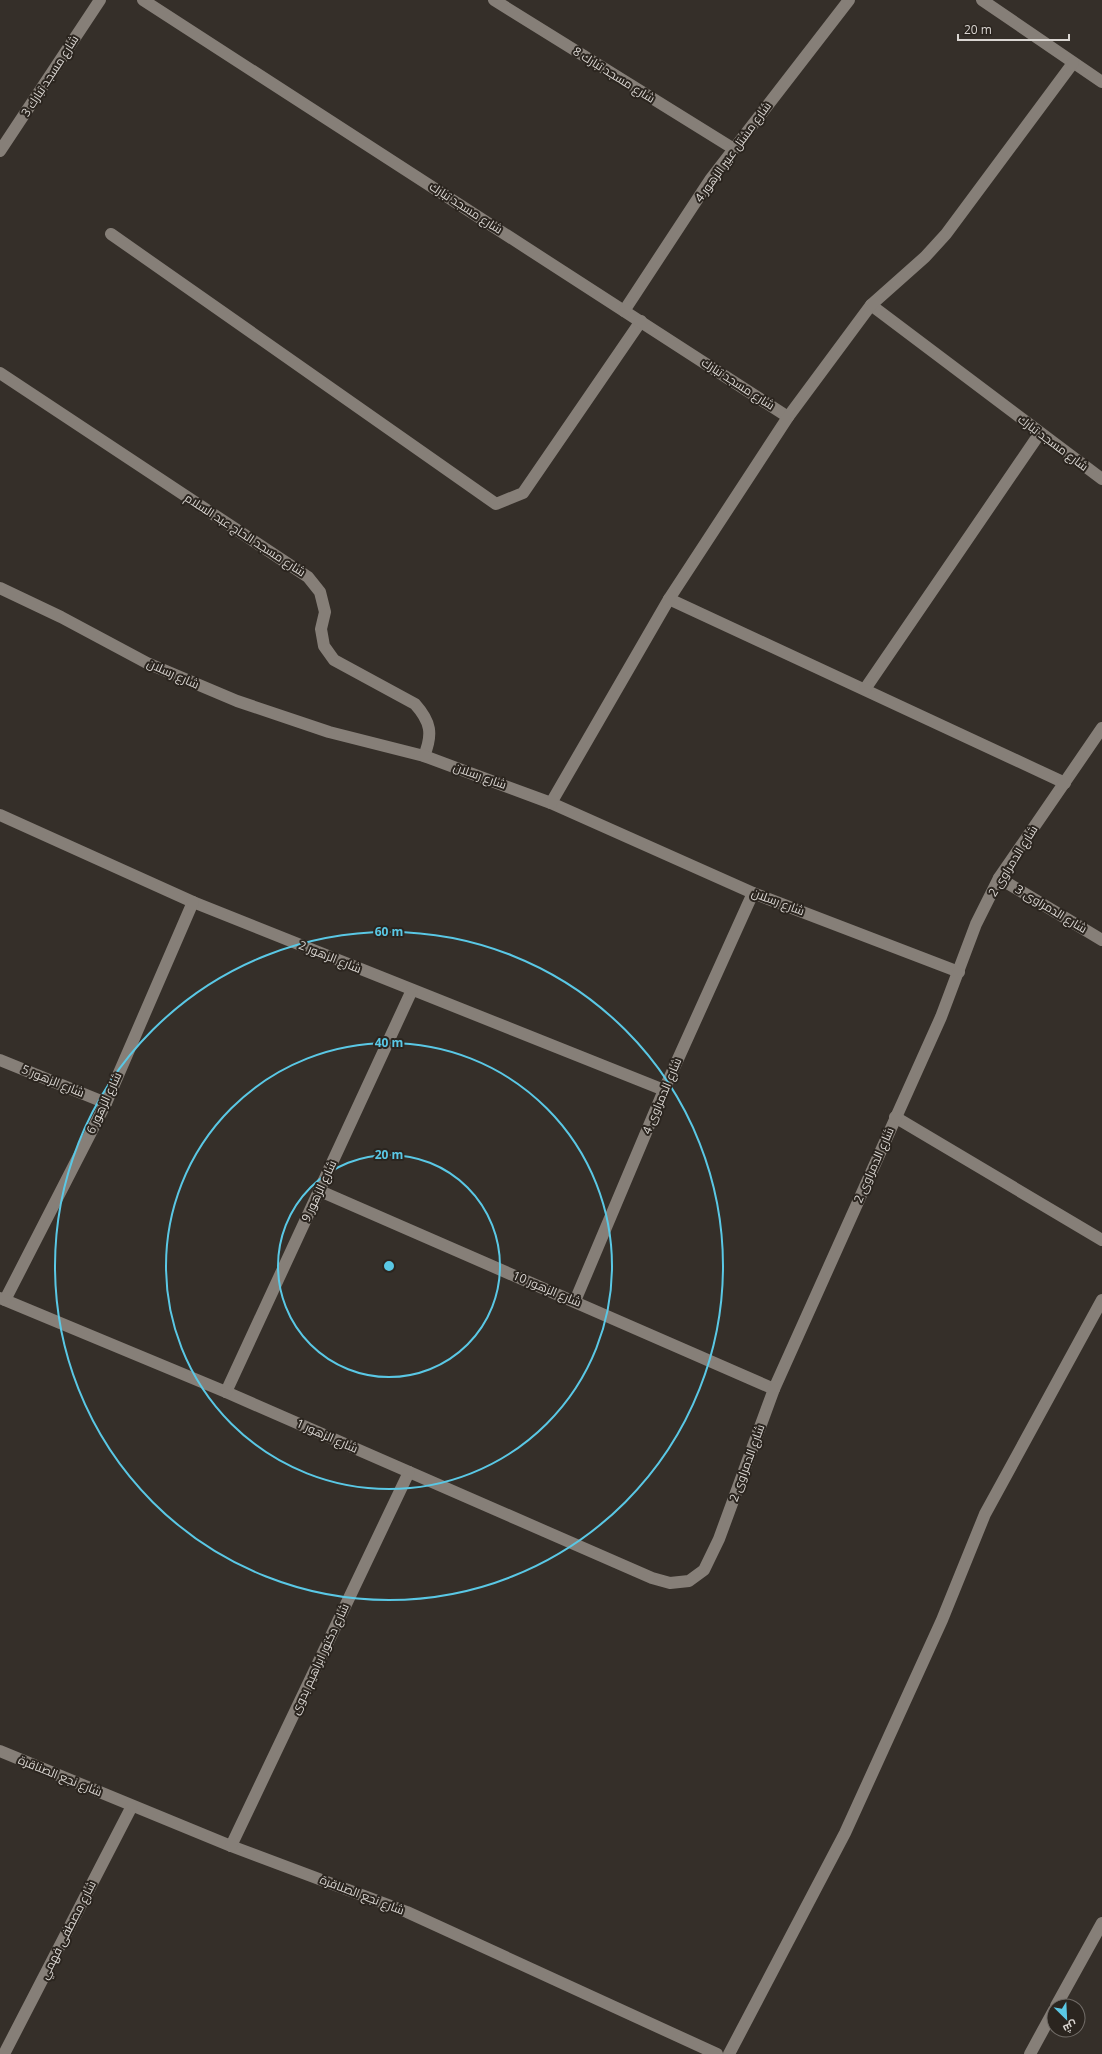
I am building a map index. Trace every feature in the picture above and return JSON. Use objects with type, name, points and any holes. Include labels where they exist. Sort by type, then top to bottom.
[{"type":"street","name":"شارع مسجد تبارك 3","points":[[0,151],[100,0]]},
{"type":"street","name":"شارع مسجد تبارك","points":[[143,0],[788,417]]},
{"type":"street","name":"شارع مسجد تبارك 8","points":[[494,0],[734,149]]},
{"type":"street","name":"شارع مشتل عبير الزهور 4","points":[[624,311],[710,180],[849,0]]},
{"type":"street","points":[[982,0],[1102,82]]},
{"type":"street","points":[[551,802],[669,599],[788,417],[871,305],[925,257],[946,234],[1073,63]]},
{"type":"street","points":[[111,234],[496,504],[523,493],[641,321]]},
{"type":"street","name":"شارع مسجد تبارك","points":[[871,305],[1102,479]]},
{"type":"street","name":"شارع مسجد الحاج عبد السلام","points":[[0,373],[308,577],[320,592],[325,612],[321,628],[324,646],[334,660],[348,669],[415,704],[425,715],[430,728],[430,742],[424,756]]},
{"type":"street","points":[[865,689],[1040,433]]},
{"type":"street","name":"شارع رسلان","points":[[0,588],[61,617],[147,663],[237,701],[329,732],[424,756],[551,802],[753,893],[958,972]]},
{"type":"street","points":[[669,599],[1065,783]]},
{"type":"street","name":"شارع الدمراوى 2","points":[[652,1578],[670,1584],[689,1581],[704,1570],[719,1539],[774,1389],[958,972],[976,924],[999,878],[1102,728]]},
{"type":"street","name":"شارع الزهور 2","points":[[0,815],[193,902],[664,1090]]},
{"type":"street","name":"شارع الدمراوى 3","points":[[999,878],[1102,940]]},
{"type":"street","name":"شارع الدمراوى 4","points":[[575,1301],[664,1090],[753,893]]},
{"type":"street","name":"شارع الزهور 6","points":[[3,1299],[106,1103],[193,902]]},
{"type":"street","name":"شارع الزهور 9","points":[[226,1392],[412,990]]},
{"type":"street","name":"شارع الزهور 5","points":[[0,1060],[106,1103]]},
{"type":"street","points":[[895,1117],[1102,1240]]},
{"type":"street","name":"شارع الزهور 10","points":[[320,1191],[774,1389]]},
{"type":"street","name":"شارع الزهور 1","points":[[3,1299],[226,1392],[652,1578]]},
{"type":"street","points":[[729,2054],[845,1833],[942,1620],[985,1514],[1102,1300]]},
{"type":"street","name":"شارع دكتور ابراهيم بدوى","points":[[231,1846],[409,1472]]},
{"type":"street","name":"شارع نجع الصناقرة","points":[[0,1751],[231,1846],[407,1912],[717,2054]]},
{"type":"street","name":"شارع مصطفى فهمي","points":[[4,2054],[132,1806]]},
{"type":"street","points":[[1060,1998],[1102,1923]]},
{"type":"street","points":[[1030,2054],[1046,2025]]}]
